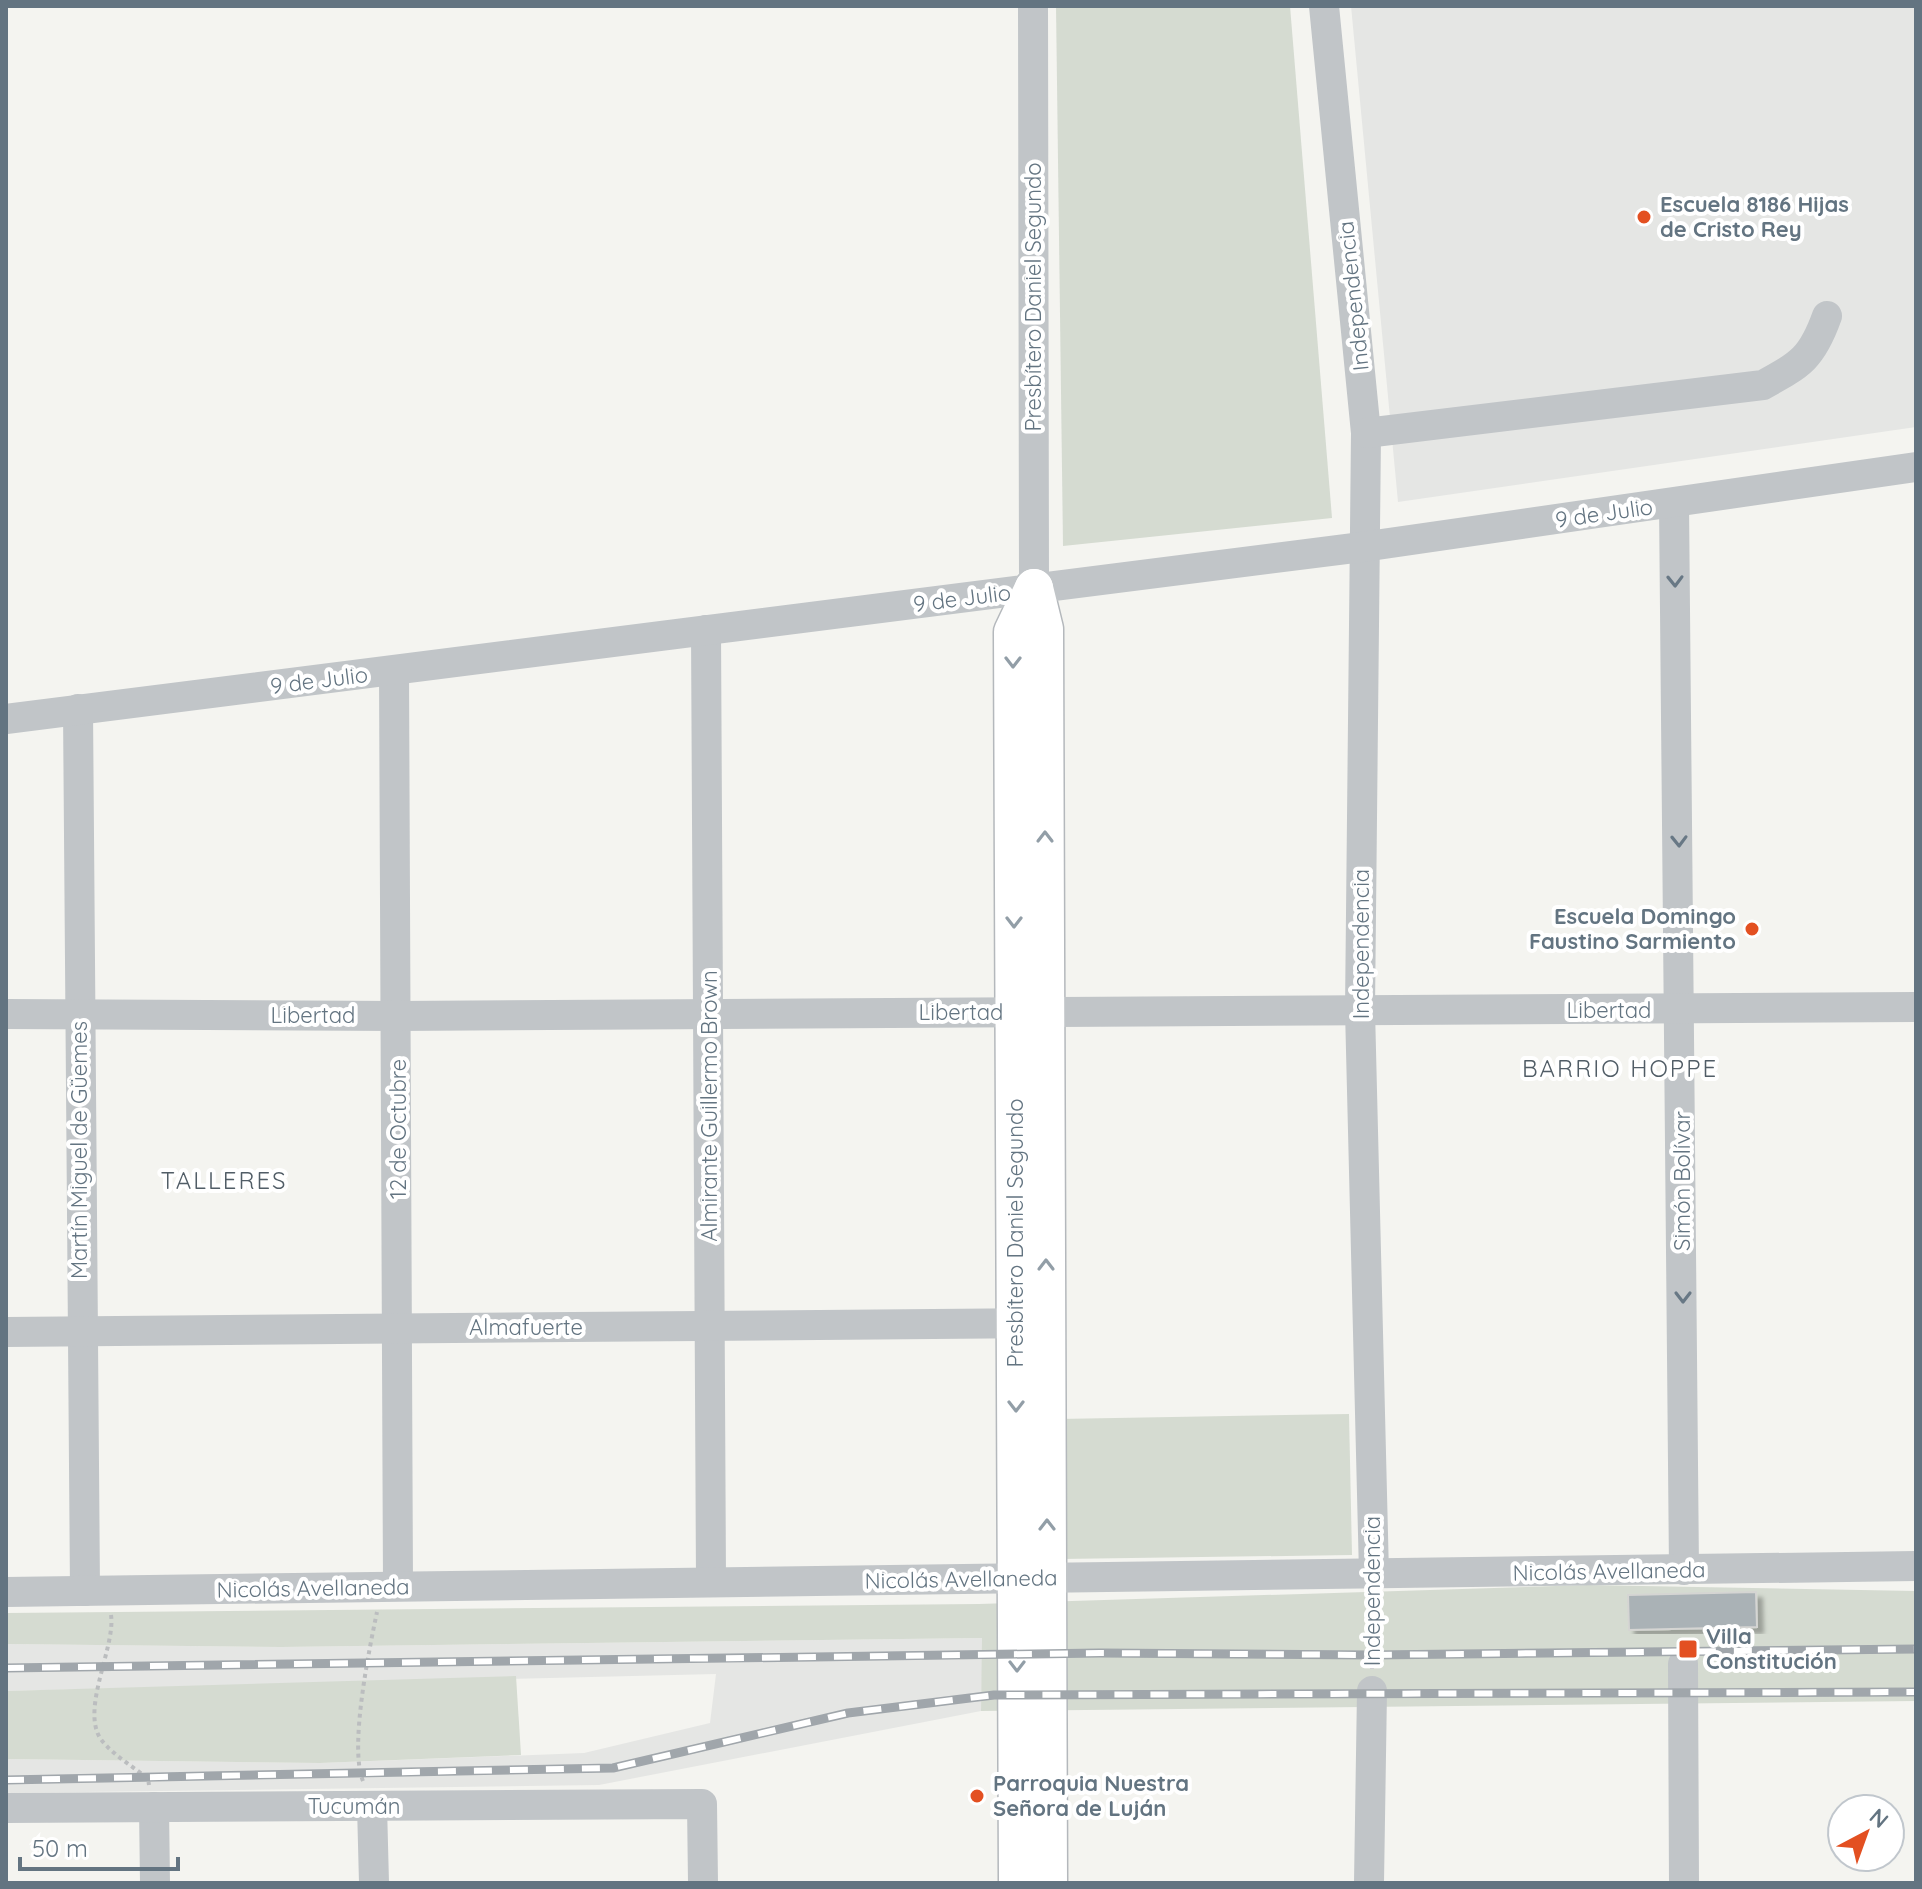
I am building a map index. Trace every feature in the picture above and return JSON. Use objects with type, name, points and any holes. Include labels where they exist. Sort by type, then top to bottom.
[{"type":"main road","name":"Presbítero Daniel Segundo","points":[[1034,588],[1044,629],[1030,1012],[1032,1578],[1048,1883]]},
{"type":"main road","name":"Presbítero Daniel Segundo","points":[[1018,1883],[1032,1578]]},
{"type":"street","name":"Presbítero Daniel Segundo","points":[[1033,6],[1034,588]]},
{"type":"street","name":"Independencia","points":[[1324,6],[1366,433],[1362,547],[1360,1010],[1374,1574]]},
{"type":"street","points":[[1366,433],[1763,385],[1789,370],[1816,347],[1827,316]]},
{"type":"street","name":"9 de Julio","points":[[6,719],[1362,547],[1916,467]]},
{"type":"street","name":"Simón Bolívar","points":[[1674,503],[1684,1570]]},
{"type":"street","name":"Almirante Guillermo Brown","points":[[706,630],[711,1582]]},
{"type":"street","name":"12 de Octubre","points":[[390,1586],[399,1327],[394,671]]},
{"type":"street","name":"Martín Miguel de Güemes","points":[[78,709],[81,1332],[96,1590]]},
{"type":"street","name":"Libertad","points":[[6,1014],[397,1016],[708,1012],[1681,1011],[1916,1007]]},
{"type":"street","name":"Almafuerte","points":[[6,1332],[1031,1323]]},
{"type":"street","name":"Nicolás Avellaneda","points":[[6,1592],[1916,1566]]},
{"type":"street","points":[[1683,1664],[1684,1883]]},
{"type":"street","name":"Independencia","points":[[1369,1883],[1372,1691]]},
{"type":"street","name":"Tucumán","points":[[6,1808],[702,1804],[703,1883]]},
{"type":"street","points":[[372,1806],[374,1883]]},
{"type":"street","points":[[154,1807],[155,1883]]},
{"type":"path","name":"Independencia","points":[[1372,1691],[1374,1574]]},
{"type":"path","points":[[372,1806],[360,1774],[359,1760],[366,1663],[390,1586]]},
{"type":"path","points":[[96,1590],[113,1629],[97,1681],[95,1709],[101,1741],[148,1779],[154,1807]]},
{"type":"shaded area","points":[[1056,6],[1290,6],[1332,518],[1063,546]]},
{"type":"shaded area","name":"Escuela 8186 Hijas de Cristo Rey","points":[[1351,6],[1916,6],[1916,427],[1398,502]]},
{"type":"shaded area","points":[[1349,1414],[1352,1555],[1061,1559],[1058,1419]]},
{"type":"shaded area","points":[[1587,1585],[1916,1591],[1916,1701],[981,1711],[982,1638],[281,1647],[6,1644],[6,1613],[979,1604]]},
{"type":"shaded area","points":[[983,1638],[981,1711],[599,1785],[6,1793],[6,1759],[320,1763],[584,1753],[710,1723],[716,1674],[6,1691],[6,1644],[281,1647]]},
{"type":"shaded area","points":[[516,1676],[521,1755],[320,1763],[6,1759],[6,1691]]},
{"type":"building","points":[[1756,1592],[1757,1627],[1629,1630],[1628,1595]]},
{"type":"railway","points":[[6,1668],[1100,1653],[1372,1655],[1916,1649]]},
{"type":"railway","points":[[6,1780],[613,1768],[848,1713],[994,1695],[1916,1692]]},
{"type":"place","name":"Escuela 8186 Hijas de Cristo Rey","points":[[1644,217]]},
{"type":"place","name":"Escuela Domingo Faustino Sarmiento","points":[[1752,929]]},
{"type":"place","name":"Villa Constitución","points":[[1688,1649]]},
{"type":"place","name":"Parroquia Nuestra Señora de Luján","points":[[977,1796]]},
{"type":"district","name":"BARRIO HOPPE","points":[[1620,1068]]},
{"type":"district","name":"TALLERES","points":[[224,1180]]}]
